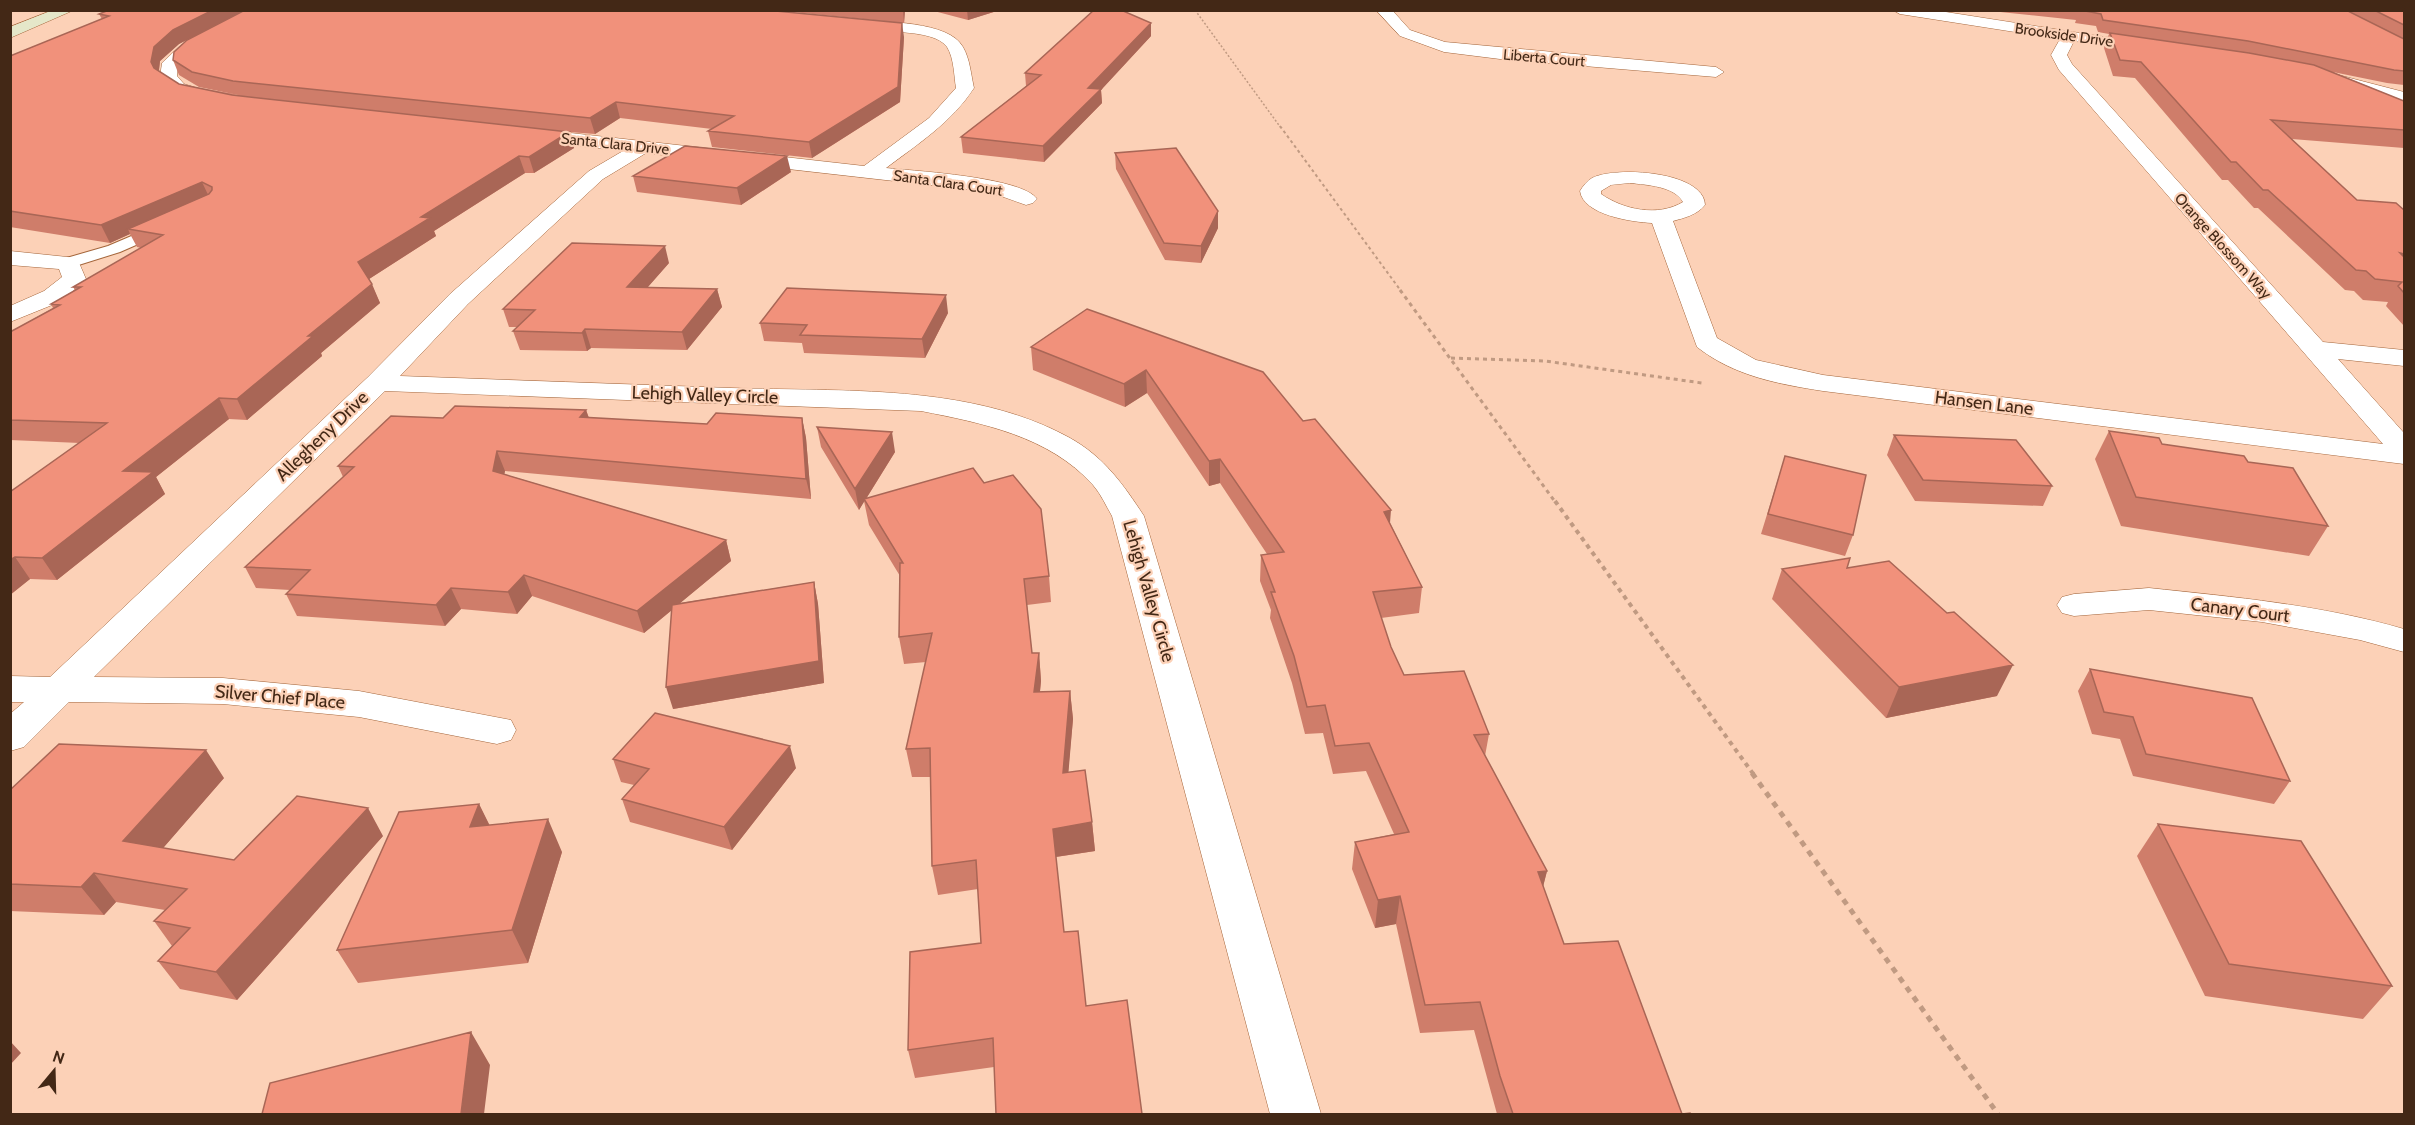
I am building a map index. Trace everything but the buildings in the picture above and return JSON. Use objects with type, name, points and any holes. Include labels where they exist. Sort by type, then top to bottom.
[{"type":"street","points":[[10,33],[67,10]]},
{"type":"street","points":[[221,100],[203,97],[178,88],[168,77],[171,63],[186,49],[265,10]]},
{"type":"street","name":"Liberta Court","points":[[1383,10],[1405,33],[1444,47],[1500,54],[1716,72]]},
{"type":"street","name":"Brookside Drive","points":[[1900,10],[2161,49]]},
{"type":"street","points":[[846,24],[920,31],[946,37],[954,45],[965,87],[959,98],[943,114],[869,172]]},
{"type":"street","name":"Orange Blossom Way","points":[[2069,36],[2059,55],[2065,66],[2404,450]]},
{"type":"street","points":[[2312,73],[2371,86],[2404,97]]},
{"type":"street","points":[[2371,86],[2396,79]]},
{"type":"street","name":"Santa Clara Drive","points":[[513,133],[869,172]]},
{"type":"street","name":"Allegheny Drive","points":[[10,737],[378,383],[459,299],[596,175],[643,147]]},
{"type":"street","name":"Santa Clara Court","points":[[869,172],[974,184],[1004,190],[1026,199]]},
{"type":"street","name":"Hansen Lane","points":[[1660,216],[1706,342],[1722,356],[1765,373],[1823,383],[2404,455]]},
{"type":"street","points":[[10,258],[69,263],[74,279],[53,296],[10,315]]},
{"type":"street","points":[[2316,349],[2404,358]]},
{"type":"street","name":"Lehigh Valley Circle","points":[[378,383],[921,403],[994,417],[1057,442],[1100,474],[1128,516],[1296,1114]]},
{"type":"street","name":"Canary Court","points":[[2074,605],[2149,599],[2262,611],[2364,629],[2404,641]]},
{"type":"street","name":"Silver Chief Place","points":[[10,689],[223,691],[359,704],[497,730]]},
{"type":"lane","points":[[69,263],[114,249],[179,220]]},
{"type":"path","points":[[1195,10],[1637,613],[1998,1114]]},
{"type":"path","points":[[1450,358],[1488,356],[1538,360],[1736,388],[1765,373]]}]
